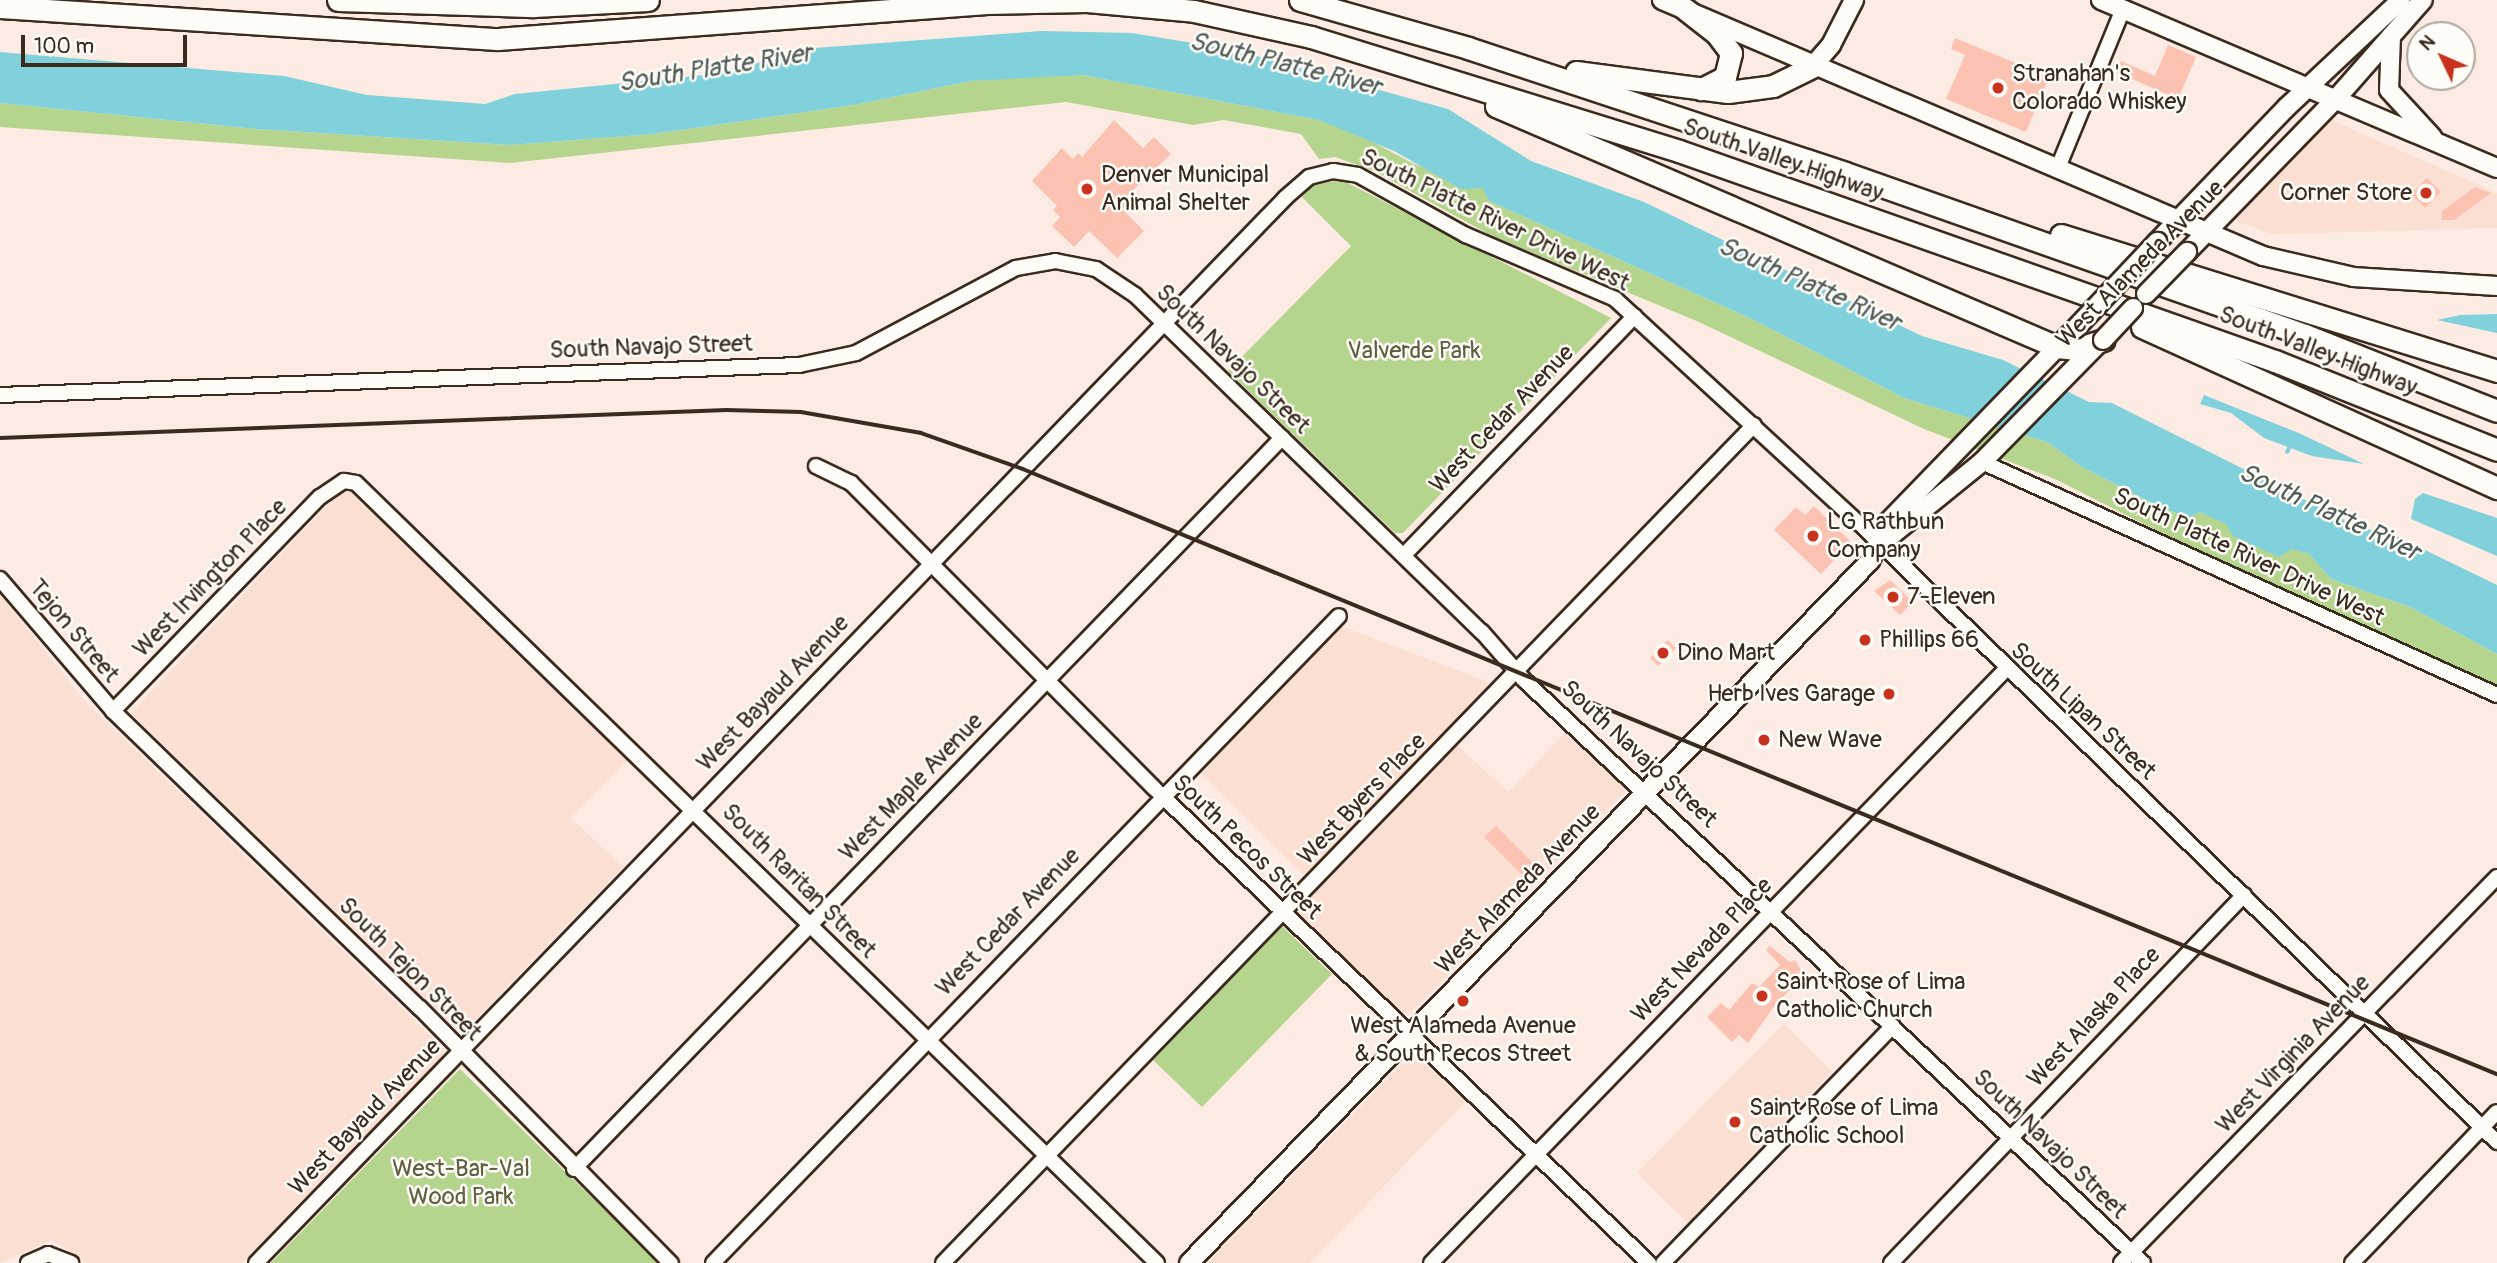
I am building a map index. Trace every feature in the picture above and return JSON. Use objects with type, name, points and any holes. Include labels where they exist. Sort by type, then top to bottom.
[{"type":"highway","points":[[338,0],[534,6],[648,0]]},
{"type":"highway","name":"South Valley Highway","points":[[1300,0],[1468,48],[1844,173],[2280,326],[2497,411]]},
{"type":"highway","name":"South Valley Highway","points":[[0,7],[497,39],[1031,2],[1194,11],[1378,58],[1835,204],[2317,376],[2497,450]]},
{"type":"highway","points":[[1685,9],[1720,37],[1732,62],[1720,81],[1693,90]]},
{"type":"highway","points":[[1468,48],[1621,82],[1693,90],[1762,89],[1812,67]]},
{"type":"highway","points":[[1378,58],[2050,354],[2103,340]]},
{"type":"highway","points":[[1844,173],[2497,371]]},
{"type":"highway","points":[[1835,204],[2152,331],[2497,488]]},
{"type":"main road","points":[[1662,0],[1812,67],[2205,233],[2284,263],[2336,275],[2497,286]]},
{"type":"main road","points":[[1812,67],[1831,45],[1854,0]]},
{"type":"main road","points":[[2101,0],[2497,168]]},
{"type":"main road","name":"West Alameda Avenue","points":[[1878,546],[1888,522],[1973,432],[2309,87],[2401,0]]},
{"type":"main road","name":"West Alameda Avenue","points":[[1189,1263],[1647,792],[1878,546],[1982,461],[2068,372],[2103,340],[2335,100],[2423,0]]},
{"type":"main road","points":[[2391,36],[2389,90],[2439,144]]},
{"type":"street","points":[[2057,170],[2123,9]]},
{"type":"street","name":"South Platte River Drive West","points":[[1333,171],[1358,175],[1466,235],[1615,299],[1634,316]]},
{"type":"street","name":"West Bayaud Avenue","points":[[256,1263],[1298,185],[1333,171]]},
{"type":"street","name":"South Navajo Street","points":[[0,395],[799,365],[856,353],[1005,274],[1045,261],[1104,273],[1164,323],[1404,555],[1516,672],[1647,792],[2011,1138],[2132,1259]]},
{"type":"street","name":"South Lipan Street","points":[[1634,316],[1754,425],[2497,1142]]},
{"type":"street","name":"West Cedar Avenue","points":[[1404,555],[1634,316]]},
{"type":"street","name":"West Byers Place","points":[[943,1263],[1754,425]]},
{"type":"street","name":"West Maple Avenue","points":[[574,1169],[1282,438]]},
{"type":"street","name":"South Platte River Drive West","points":[[1982,461],[2497,695]]},
{"type":"street","name":"South Pecos Street","points":[[816,466],[851,484],[1163,797],[1649,1263]]},
{"type":"street","name":"West Irvington Place","points":[[113,711],[320,497],[344,481]]},
{"type":"street","name":"South Raritan Street","points":[[344,481],[368,492],[694,808],[808,926],[1157,1263]]},
{"type":"street","name":"Tejon Street","points":[[0,579],[113,711]]},
{"type":"street","name":"West Cedar Avenue","points":[[713,1263],[1339,616]]},
{"type":"street","name":"West Nevada Place","points":[[1432,1263],[2006,669]]},
{"type":"street","name":"South Tejon Street","points":[[113,711],[461,1051],[574,1169],[671,1263]]},
{"type":"street","name":"West Virginia Avenue","points":[[2132,1259],[2363,1014],[2497,877]]},
{"type":"street","name":"West Alaska Place","points":[[1891,1263],[2244,895]]},
{"type":"street","points":[[1663,1263],[1893,1026]]},
{"type":"street","points":[[2352,1263],[2497,1112]]},
{"type":"street","points":[[28,1263],[48,1254],[71,1263]]},
{"type":"shaded area","points":[[2329,119],[2497,193],[2497,228],[2272,234],[2233,220]]},
{"type":"shaded area","points":[[349,491],[631,757],[571,818],[623,867],[464,1031],[456,1029],[131,713],[338,494]]},
{"type":"shaded area","points":[[0,595],[84,700],[444,1049],[441,1059],[242,1263],[87,1263],[52,1240],[0,1263]]},
{"type":"shaded area","points":[[1338,625],[1486,681],[1488,688],[1304,875],[1201,774]]},
{"type":"shaded area","points":[[1567,731],[1628,788],[1419,1005],[1404,1015],[1394,1013],[1298,916],[1297,908],[1457,745],[1508,792]]},
{"type":"shaded area","name":"Saint Rose of Lima Catholic School","points":[[1784,1023],[1832,1071],[1688,1223],[1637,1173]]},
{"type":"shaded area","points":[[1413,1053],[1466,1101],[1310,1263],[1207,1263]]},
{"type":"green space","points":[[1082,75],[1319,120],[1356,133],[1414,164],[1484,187],[1489,201],[1754,320],[1904,398],[2047,442],[2082,467],[2150,502],[2188,518],[2200,512],[2309,554],[2331,579],[2410,607],[2497,654],[2497,685],[2187,546],[2055,479],[1924,429],[1699,322],[1492,236],[1374,171],[1335,157],[1319,159],[1301,134],[1224,120],[1193,125],[1066,102],[510,163],[0,127],[0,103],[256,129],[510,145],[653,134],[854,105],[971,81]]},
{"type":"green space","name":"Valverde Park","points":[[1342,180],[1611,318],[1403,533],[1395,533],[1228,371],[1351,246],[1302,197],[1313,185]]},
{"type":"green space","points":[[1282,926],[1332,974],[1202,1107],[1153,1060]]},
{"type":"green space","name":"West-Bar-Val Wood Park","points":[[460,1069],[659,1263],[271,1263]]},
{"type":"water","name":"South Platte River","points":[[1041,31],[1132,33],[1235,50],[1448,109],[1531,161],[1644,202],[1922,336],[2003,360],[2089,402],[2112,403],[2361,528],[2390,533],[2497,585],[2497,654],[2410,607],[2331,579],[2309,554],[2292,549],[2279,557],[2233,536],[2226,524],[2200,512],[2188,518],[2150,502],[2082,467],[2047,442],[1904,398],[1754,320],[1489,201],[1483,188],[1461,189],[1394,151],[1319,120],[1082,75],[971,81],[854,105],[653,134],[510,145],[256,129],[0,103],[0,52],[284,76],[367,95],[485,104],[515,94],[714,74],[815,48]]},
{"type":"water","points":[[2497,314],[2497,333],[2437,320],[2460,315]]},
{"type":"water","points":[[2204,395],[2301,434],[2364,464],[2312,456],[2264,438],[2231,413],[2200,404]]},
{"type":"water","points":[[2423,493],[2497,518],[2497,556],[2411,519],[2415,499]]},
{"type":"building","name":"Stranahan's Colorado Whiskey","points":[[1955,38],[2049,77],[2026,132],[1946,99],[1965,55],[1951,49]]},
{"type":"building","points":[[2168,45],[2196,57],[2178,99],[2116,72],[2121,61],[2155,76]]},
{"type":"building","name":"Denver Municipal Animal Shelter","points":[[1114,120],[1143,148],[1154,137],[1171,154],[1126,197],[1130,201],[1122,209],[1144,231],[1117,258],[1089,231],[1074,247],[1052,226],[1060,217],[1053,210],[1057,206],[1032,181],[1062,148],[1073,159],[1078,153],[1082,157]]},
{"type":"building","name":"Corner Store","points":[[2427,178],[2441,192],[2425,208],[2411,194]]},
{"type":"building","points":[[2475,187],[2491,193],[2454,220],[2442,220],[2442,211]]},
{"type":"building","name":"LG Rathbun Company","points":[[1814,506],[1851,542],[1821,574],[1774,530],[1796,507],[1805,515]]},
{"type":"building","name":"7-Eleven","points":[[1890,580],[1913,602],[1900,615],[1874,591]]},
{"type":"building","name":"Dino Mart","points":[[1668,640],[1676,648],[1658,666],[1650,658]]},
{"type":"building","points":[[1496,826],[1538,868],[1527,880],[1484,837]]},
{"type":"building","name":"Saint Rose of Lima Catholic Church","points":[[1770,946],[1790,962],[1795,960],[1805,977],[1778,1001],[1748,1043],[1739,1035],[1732,1042],[1707,1017],[1721,1003],[1729,1010],[1752,983],[1759,987],[1780,965],[1766,950]]},
{"type":"waterway","points":[[2287,452],[2290,447]]},
{"type":"railway","points":[[0,438],[726,410],[801,412],[921,433],[1023,469],[2497,1074]]},
{"type":"place","name":"Stranahan's Colorado Whiskey","points":[[1998,88]]},
{"type":"place","name":"Denver Municipal Animal Shelter","points":[[1087,189]]},
{"type":"place","name":"Corner Store","points":[[2426,193]]},
{"type":"place","name":"LG Rathbun Company","points":[[1813,536]]},
{"type":"place","name":"7-Eleven","points":[[1893,597]]},
{"type":"place","name":"Phillips 66","points":[[1865,640]]},
{"type":"place","name":"Dino Mart","points":[[1663,653]]},
{"type":"place","name":"Herb Ives Garage","points":[[1889,694]]},
{"type":"place","name":"New Wave","points":[[1764,740]]},
{"type":"place","name":"Saint Rose of Lima Catholic Church","points":[[1762,996]]},
{"type":"place","name":"West Alameda Avenue & South Pecos Street","points":[[1463,1001]]},
{"type":"place","name":"Saint Rose of Lima Catholic School","points":[[1735,1122]]}]
